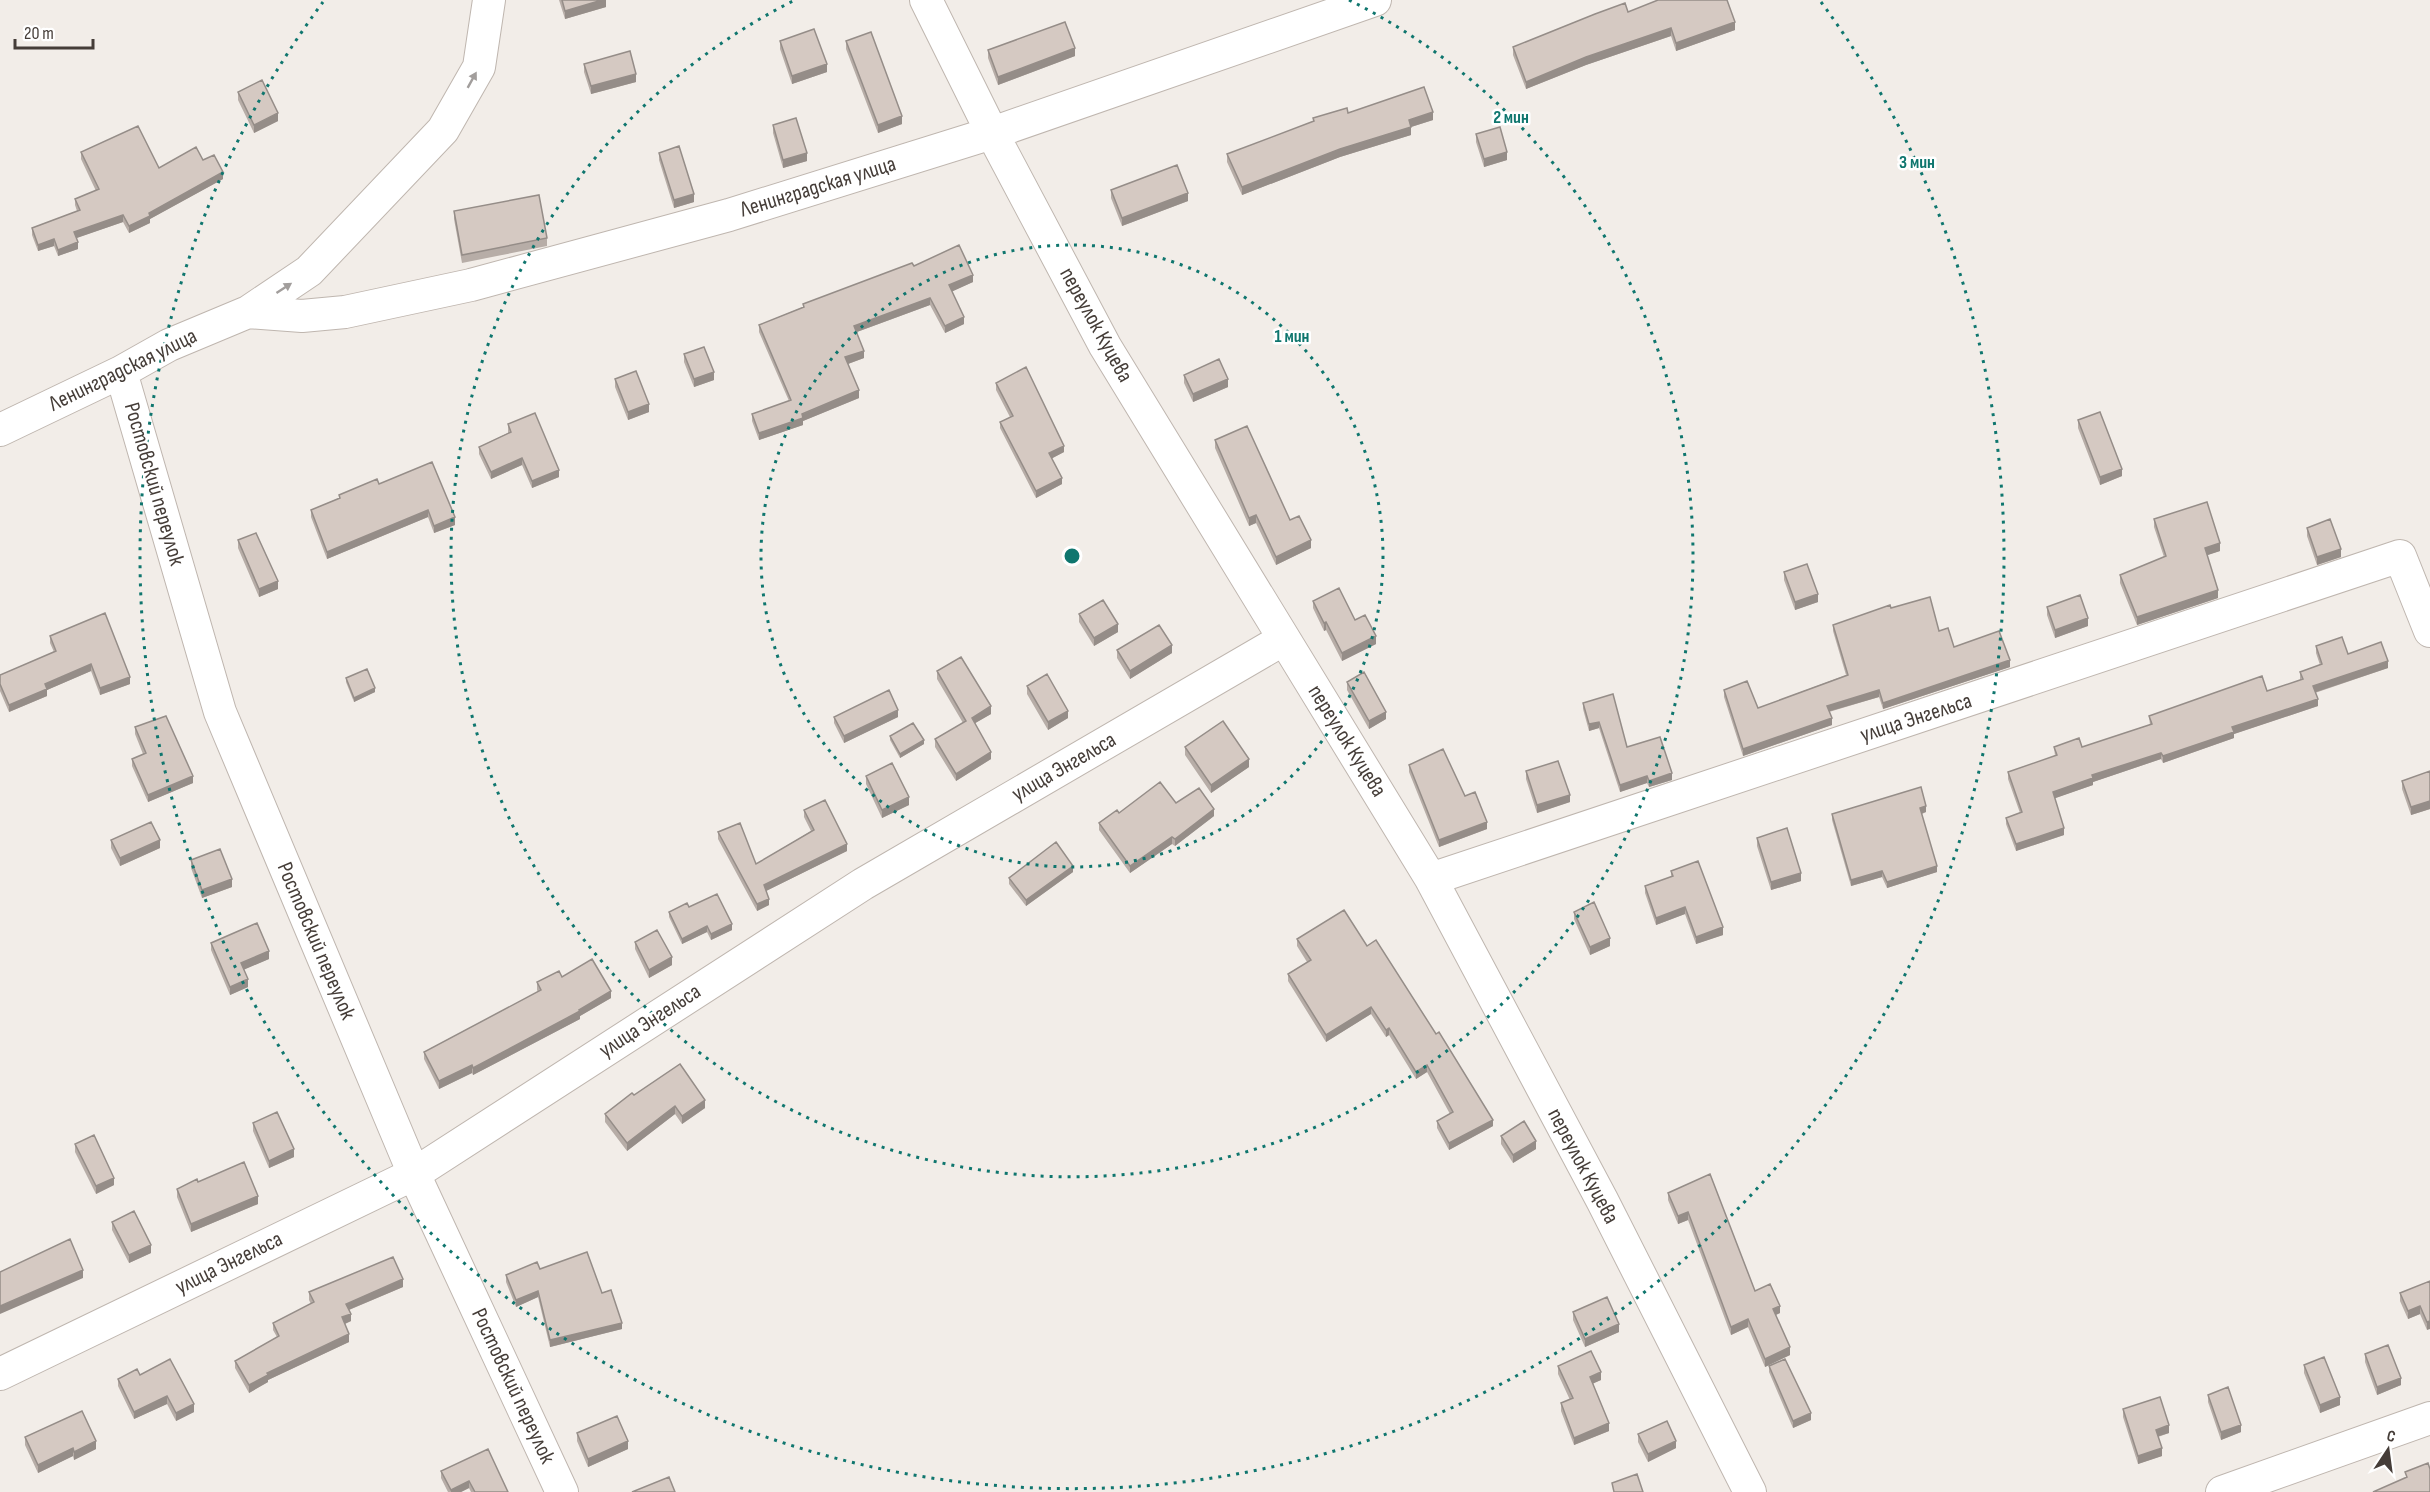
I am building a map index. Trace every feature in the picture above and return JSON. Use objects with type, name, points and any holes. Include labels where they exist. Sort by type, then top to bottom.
[{"type":"street","name":"Ленинградская улица","points":[[0,430],[121,372],[169,345],[248,312],[309,271],[443,130],[479,67],[489,0]]},
{"type":"street","name":"переулок Куцева","points":[[926,0],[992,133],[1105,346],[1431,879],[1602,1200],[1750,1492]]},
{"type":"street","name":"Ленинградская улица","points":[[248,312],[302,316],[345,312],[471,285],[729,216],[992,133],[1375,0]]},
{"type":"street","name":"Ростовский переулок","points":[[121,372],[220,712],[414,1173],[562,1492]]},
{"type":"street","name":"улица Энгельса","points":[[1431,879],[2400,556],[2430,631]]},
{"type":"street","name":"улица Энгельса","points":[[0,1374],[414,1173],[862,884],[1284,639]]},
{"type":"street","points":[[2222,1492],[2430,1418]]},
{"type":"building","points":[[562,0],[602,0],[565,11]]},
{"type":"building","points":[[1658,0],[1727,0],[1735,22],[1676,43],[1671,28],[1586,57],[1526,82],[1513,47],[1625,3],[1628,12]]},
{"type":"building","points":[[1065,22],[1075,48],[998,77],[988,50]]},
{"type":"building","points":[[814,29],[827,64],[792,76],[780,41]]},
{"type":"building","points":[[871,32],[902,116],[878,125],[846,41]]},
{"type":"building","points":[[630,51],[636,74],[591,86],[584,64]]},
{"type":"building","points":[[262,80],[278,113],[254,125],[238,92]]},
{"type":"building","points":[[1424,87],[1433,112],[1409,120],[1411,127],[1340,149],[1242,187],[1227,154],[1314,121],[1313,118],[1347,108],[1348,113]]},
{"type":"building","points":[[796,118],[807,153],[783,160],[773,125]]},
{"type":"building","points":[[138,126],[159,168],[196,147],[203,160],[214,155],[223,172],[129,226],[123,215],[74,232],[78,242],[58,250],[54,239],[38,245],[32,228],[80,210],[75,199],[99,189],[81,152]]},
{"type":"building","points":[[1500,127],[1507,152],[1484,159],[1476,134]]},
{"type":"building","points":[[679,146],[694,194],[674,200],[659,153]]},
{"type":"building","points":[[1177,165],[1188,193],[1122,218],[1111,190]]},
{"type":"building","points":[[539,195],[547,238],[462,255],[454,211]]},
{"type":"building","points":[[959,245],[973,275],[949,285],[964,317],[945,326],[930,298],[854,326],[864,351],[845,357],[859,390],[802,414],[803,418],[759,433],[752,414],[791,400],[759,325],[804,307],[803,304],[912,263],[914,266]]},
{"type":"building","points":[[704,347],[714,372],[694,379],[684,354]]},
{"type":"building","points":[[1219,359],[1228,379],[1193,394],[1184,375]]},
{"type":"building","points":[[1026,367],[1064,446],[1049,453],[1062,478],[1036,491],[1000,422],[1013,416],[996,383]]},
{"type":"building","points":[[636,371],[649,404],[628,412],[615,379]]},
{"type":"building","points":[[2100,412],[2122,469],[2100,477],[2078,420]]},
{"type":"building","points":[[535,413],[559,470],[532,481],[522,458],[491,472],[479,447],[511,432],[508,424]]},
{"type":"building","points":[[1247,426],[1290,520],[1299,516],[1311,540],[1276,557],[1256,515],[1249,518],[1215,440]]},
{"type":"building","points":[[432,462],[455,517],[434,526],[428,510],[327,552],[311,510],[377,479],[379,484]]},
{"type":"building","points":[[2207,502],[2220,543],[2205,548],[2218,590],[2137,617],[2120,575],[2166,556],[2154,519]]},
{"type":"building","points":[[2330,519],[2341,549],[2317,557],[2307,528]]},
{"type":"building","points":[[256,533],[278,581],[259,589],[238,540]]},
{"type":"building","points":[[1807,564],[1818,594],[1795,602],[1784,572]]},
{"type":"building","points":[[1339,588],[1355,620],[1365,615],[1376,636],[1342,653],[1313,601]]},
{"type":"building","points":[[2080,595],[2088,618],[2055,630],[2047,607]]},
{"type":"building","points":[[1930,597],[1939,631],[1948,628],[1954,647],[1999,631],[2010,660],[1883,703],[1879,690],[1827,706],[1832,718],[1743,749],[1724,690],[1747,681],[1758,708],[1848,675],[1833,625],[1890,605],[1891,608]]},
{"type":"building","points":[[1103,600],[1118,624],[1094,638],[1079,614]]},
{"type":"building","points":[[105,613],[130,677],[100,688],[91,664],[45,684],[47,689],[9,705],[0,684],[0,675],[56,651],[50,636]]},
{"type":"building","points":[[1159,625],[1172,645],[1130,671],[1117,650]]},
{"type":"building","points":[[2342,637],[2348,654],[2381,642],[2388,661],[2313,686],[2318,699],[2232,727],[2234,732],[2163,756],[2161,753],[2092,775],[2093,778],[2053,792],[2064,828],[2016,844],[2006,818],[2022,812],[2008,772],[2057,755],[2054,747],[2079,738],[2082,747],[2152,724],[2149,716],[2262,676],[2267,691],[2303,679],[2300,672],[2322,664],[2316,646]]},
{"type":"building","points":[[961,657],[991,706],[972,718],[991,752],[956,774],[935,739],[966,721],[937,671]]},
{"type":"building","points":[[367,669],[375,688],[354,698],[346,678]]},
{"type":"building","points":[[1364,672],[1386,712],[1369,721],[1347,682]]},
{"type":"building","points":[[1047,674],[1068,711],[1048,722],[1027,686]]},
{"type":"building","points":[[889,690],[898,710],[844,736],[834,717]]},
{"type":"building","points":[[1613,694],[1627,747],[1660,737],[1672,773],[1649,781],[1647,776],[1620,785],[1599,722],[1589,724],[1583,703]]},
{"type":"building","points":[[166,716],[193,776],[148,795],[132,759],[146,753],[135,727]]},
{"type":"building","points":[[1223,721],[1249,759],[1211,785],[1185,747]]},
{"type":"building","points":[[913,723],[924,740],[900,754],[890,736]]},
{"type":"building","points":[[1443,749],[1465,796],[1475,792],[1487,822],[1439,840],[1409,765]]},
{"type":"building","points":[[1558,761],[1570,795],[1537,805],[1526,771]]},
{"type":"building","points":[[892,763],[909,797],[882,810],[866,776]]},
{"type":"building","points":[[2430,771],[2430,801],[2411,807],[2402,781]]},
{"type":"building","points":[[1160,782],[1176,803],[1199,788],[1214,809],[1175,839],[1172,837],[1130,866],[1099,823],[1117,810],[1119,813]]},
{"type":"building","points":[[1921,787],[1926,806],[1920,808],[1937,866],[1887,882],[1882,871],[1851,880],[1832,814]]},
{"type":"building","points":[[825,800],[847,844],[764,885],[769,899],[757,904],[718,832],[740,823],[756,864],[814,830],[804,810]]},
{"type":"building","points":[[151,822],[160,840],[120,858],[111,840]]},
{"type":"building","points":[[1787,828],[1801,873],[1771,882],[1757,838]]},
{"type":"building","points":[[1056,842],[1073,866],[1026,900],[1009,878]]},
{"type":"building","points":[[220,849],[232,879],[202,890],[191,860]]},
{"type":"building","points":[[1698,861],[1723,927],[1696,937],[1685,907],[1656,918],[1645,886],[1673,876],[1671,871]]},
{"type":"building","points":[[717,894],[732,924],[711,934],[707,926],[682,939],[669,912],[687,903],[689,907]]},
{"type":"building","points":[[1594,902],[1610,938],[1590,947],[1574,912]]},
{"type":"building","points":[[1344,910],[1367,946],[1376,940],[1436,1034],[1439,1032],[1493,1120],[1449,1143],[1437,1121],[1453,1112],[1427,1065],[1416,1072],[1389,1028],[1386,1030],[1371,1007],[1326,1035],[1288,974],[1311,960],[1297,939]]},
{"type":"building","points":[[257,923],[269,951],[241,963],[248,979],[230,987],[211,943]]},
{"type":"building","points":[[657,930],[672,957],[649,970],[635,942]]},
{"type":"building","points":[[592,959],[611,991],[580,1011],[473,1068],[472,1065],[439,1081],[424,1052],[541,990],[537,982],[559,971],[562,977]]},
{"type":"building","points":[[680,1064],[705,1100],[682,1116],[675,1106],[627,1143],[605,1114],[632,1093],[634,1095]]},
{"type":"building","points":[[277,1112],[294,1149],[269,1161],[253,1123]]},
{"type":"building","points":[[1524,1121],[1536,1141],[1513,1155],[1501,1136]]},
{"type":"building","points":[[94,1135],[114,1178],[96,1186],[75,1144]]},
{"type":"building","points":[[244,1162],[258,1196],[191,1224],[177,1189]]},
{"type":"building","points":[[1710,1174],[1755,1291],[1770,1284],[1780,1306],[1773,1309],[1790,1347],[1765,1359],[1748,1319],[1731,1327],[1688,1212],[1678,1216],[1668,1193]]},
{"type":"building","points":[[134,1211],[151,1245],[129,1255],[112,1222]]},
{"type":"building","points":[[70,1239],[83,1270],[0,1306],[0,1272]]},
{"type":"building","points":[[587,1252],[602,1293],[611,1290],[622,1323],[550,1340],[538,1291],[516,1300],[506,1275],[537,1262],[540,1269]]},
{"type":"building","points":[[393,1257],[403,1279],[346,1304],[351,1314],[342,1317],[349,1334],[267,1373],[268,1375],[249,1385],[235,1361],[279,1336],[273,1323],[314,1302],[309,1292]]},
{"type":"building","points":[[2430,1281],[2430,1321],[2427,1322],[2420,1306],[2408,1311],[2400,1293]]},
{"type":"building","points":[[1607,1297],[1619,1324],[1585,1339],[1573,1312]]},
{"type":"building","points":[[2388,1345],[2401,1378],[2377,1387],[2365,1354]]},
{"type":"building","points":[[1591,1351],[1601,1372],[1590,1377],[1609,1423],[1574,1438],[1561,1403],[1573,1398],[1558,1366]]},
{"type":"building","points":[[2324,1357],[2340,1397],[2320,1405],[2304,1365]]},
{"type":"building","points":[[170,1359],[194,1404],[176,1413],[167,1396],[134,1412],[118,1379],[137,1369],[140,1375]]},
{"type":"building","points":[[1785,1359],[1811,1413],[1793,1421],[1769,1366]]},
{"type":"building","points":[[2228,1387],[2241,1425],[2221,1432],[2208,1395]]},
{"type":"building","points":[[2160,1397],[2169,1425],[2156,1430],[2162,1448],[2138,1456],[2123,1409]]},
{"type":"building","points":[[82,1411],[96,1441],[74,1452],[73,1448],[38,1465],[25,1437]]},
{"type":"building","points":[[617,1416],[628,1441],[588,1459],[577,1433]]},
{"type":"building","points":[[1667,1421],[1676,1441],[1648,1454],[1638,1434]]},
{"type":"building","points":[[488,1449],[508,1492],[475,1492],[469,1481],[451,1490],[441,1471]]},
{"type":"building","points":[[2428,1463],[2430,1492],[2373,1492],[2407,1477],[2405,1472]]},
{"type":"building","points":[[1637,1474],[1643,1492],[1614,1492],[1612,1483]]},
{"type":"building","points":[[669,1477],[675,1492],[632,1492]]}]
